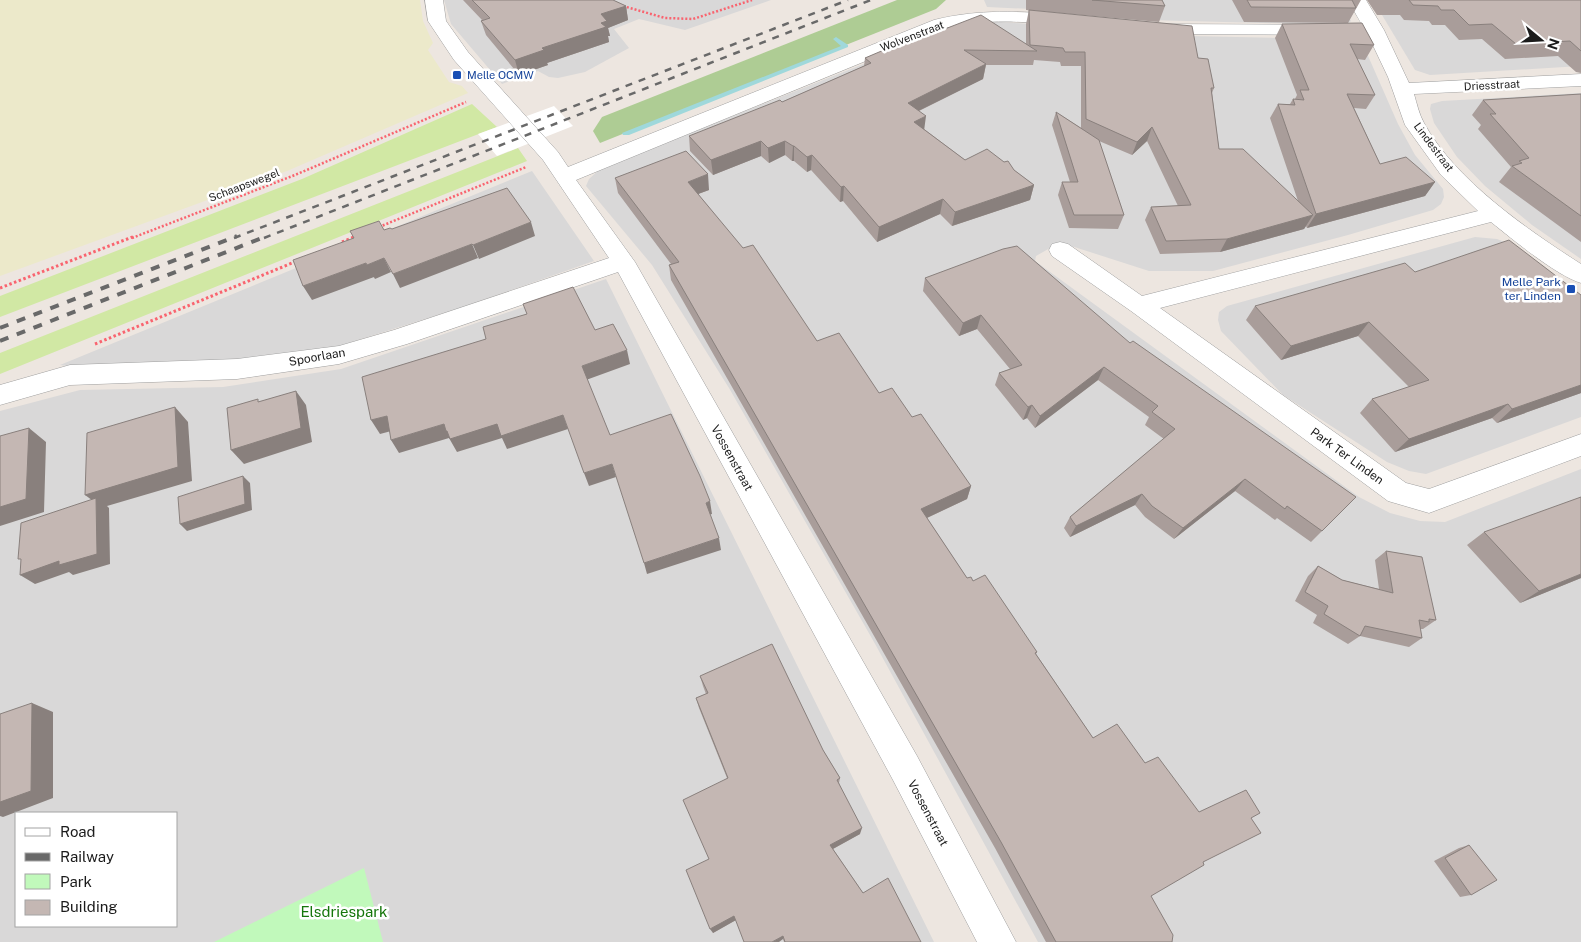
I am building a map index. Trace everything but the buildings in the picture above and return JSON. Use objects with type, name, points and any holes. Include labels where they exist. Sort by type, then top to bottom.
[{"type":"street","name":"Vossenstraat","points":[[434,0],[437,22],[460,56],[557,167],[624,262],[905,768],[997,942]]},
{"type":"street","name":"Lindestraat","points":[[1357,0],[1374,30],[1402,89],[1414,123],[1444,164],[1494,214],[1581,275]]},
{"type":"street","name":"Wolvenstraat","points":[[557,167],[957,19],[997,16],[1084,22]]},
{"type":"street","points":[[1143,28],[1374,30]]},
{"type":"street","name":"Driesstraat","points":[[1402,89],[1581,80]]},
{"type":"street","points":[[1139,305],[1494,214]]},
{"type":"street","name":"Park Ter Linden","points":[[1060,250],[1398,493],[1429,501],[1581,445]]},
{"type":"street","name":"Spoorlaan","points":[[0,395],[70,375],[237,369],[339,355],[398,338],[624,262]]},
{"type":"path","points":[[618,5],[666,18],[693,19],[752,0]]},
{"type":"path","name":"Schaapswegel","points":[[0,288],[295,175],[492,91]]},
{"type":"path","points":[[379,228],[557,167]]},
{"type":"path","points":[[334,246],[361,235]]},
{"type":"path","points":[[88,347],[297,261]]},
{"type":"shaded area","points":[[0,0],[420,0],[423,21],[433,43],[428,50],[449,82],[462,86],[468,93],[287,171],[0,276]]},
{"type":"shaded area","points":[[444,0],[771,0],[685,30],[639,19],[614,29],[629,48],[585,72],[558,78],[549,77],[538,71],[502,84],[451,24]]},
{"type":"shaded area","points":[[984,0],[1338,0],[1351,21],[1346,25],[1148,20],[1032,9],[987,7]]},
{"type":"shaded area","points":[[1373,0],[1581,0],[1581,66],[1430,75],[1415,70]]},
{"type":"shaded area","points":[[1001,22],[1189,36],[1287,38],[1365,49],[1398,124],[1415,155],[1443,189],[1444,197],[1441,204],[1433,210],[1213,271],[1149,271],[1065,244],[1057,244],[1036,256],[1035,261],[1359,497],[1390,513],[1420,521],[1445,522],[1581,469],[1581,942],[1038,942],[874,642],[729,388],[652,265],[586,186],[589,179],[600,169],[951,29],[972,23]]},
{"type":"shaded area","points":[[1581,93],[1581,259],[1532,225],[1485,186],[1457,157],[1434,123],[1430,109],[1431,104],[1442,101]]},
{"type":"shaded area","points":[[532,171],[594,261],[457,309],[339,346],[246,360],[76,367],[60,365]]},
{"type":"shaded area","points":[[1475,237],[1497,239],[1512,245],[1581,295],[1581,417],[1426,474],[1409,471],[1387,462],[1283,395],[1221,331],[1218,320],[1219,312],[1227,306]]},
{"type":"shaded area","points":[[606,279],[934,942],[0,942],[0,411],[80,390],[223,387],[341,369]]},
{"type":"green space","points":[[897,0],[946,0],[936,9],[600,143],[593,131],[602,117]]},
{"type":"green space","points":[[472,104],[497,127],[0,317],[0,296],[302,179]]},
{"type":"green space","points":[[518,148],[527,161],[0,374],[0,353]]},
{"type":"green space","name":"Elsdriespark","points":[[364,868],[383,942],[214,942]]},
{"type":"pier","points":[[554,106],[573,126],[497,156],[478,134]]},
{"type":"waterway","points":[[626,133],[846,46],[836,39]]},
{"type":"railway","points":[[234,238],[848,0]]},
{"type":"railway","points":[[264,238],[871,0]]},
{"type":"railway","points":[[0,328],[237,236]]},
{"type":"railway","points":[[0,341],[267,236]]},
{"type":"place","name":"Melle OCMW","points":[[457,75]]},
{"type":"place","name":"Melle Park ter Linden","points":[[1571,289]]}]
